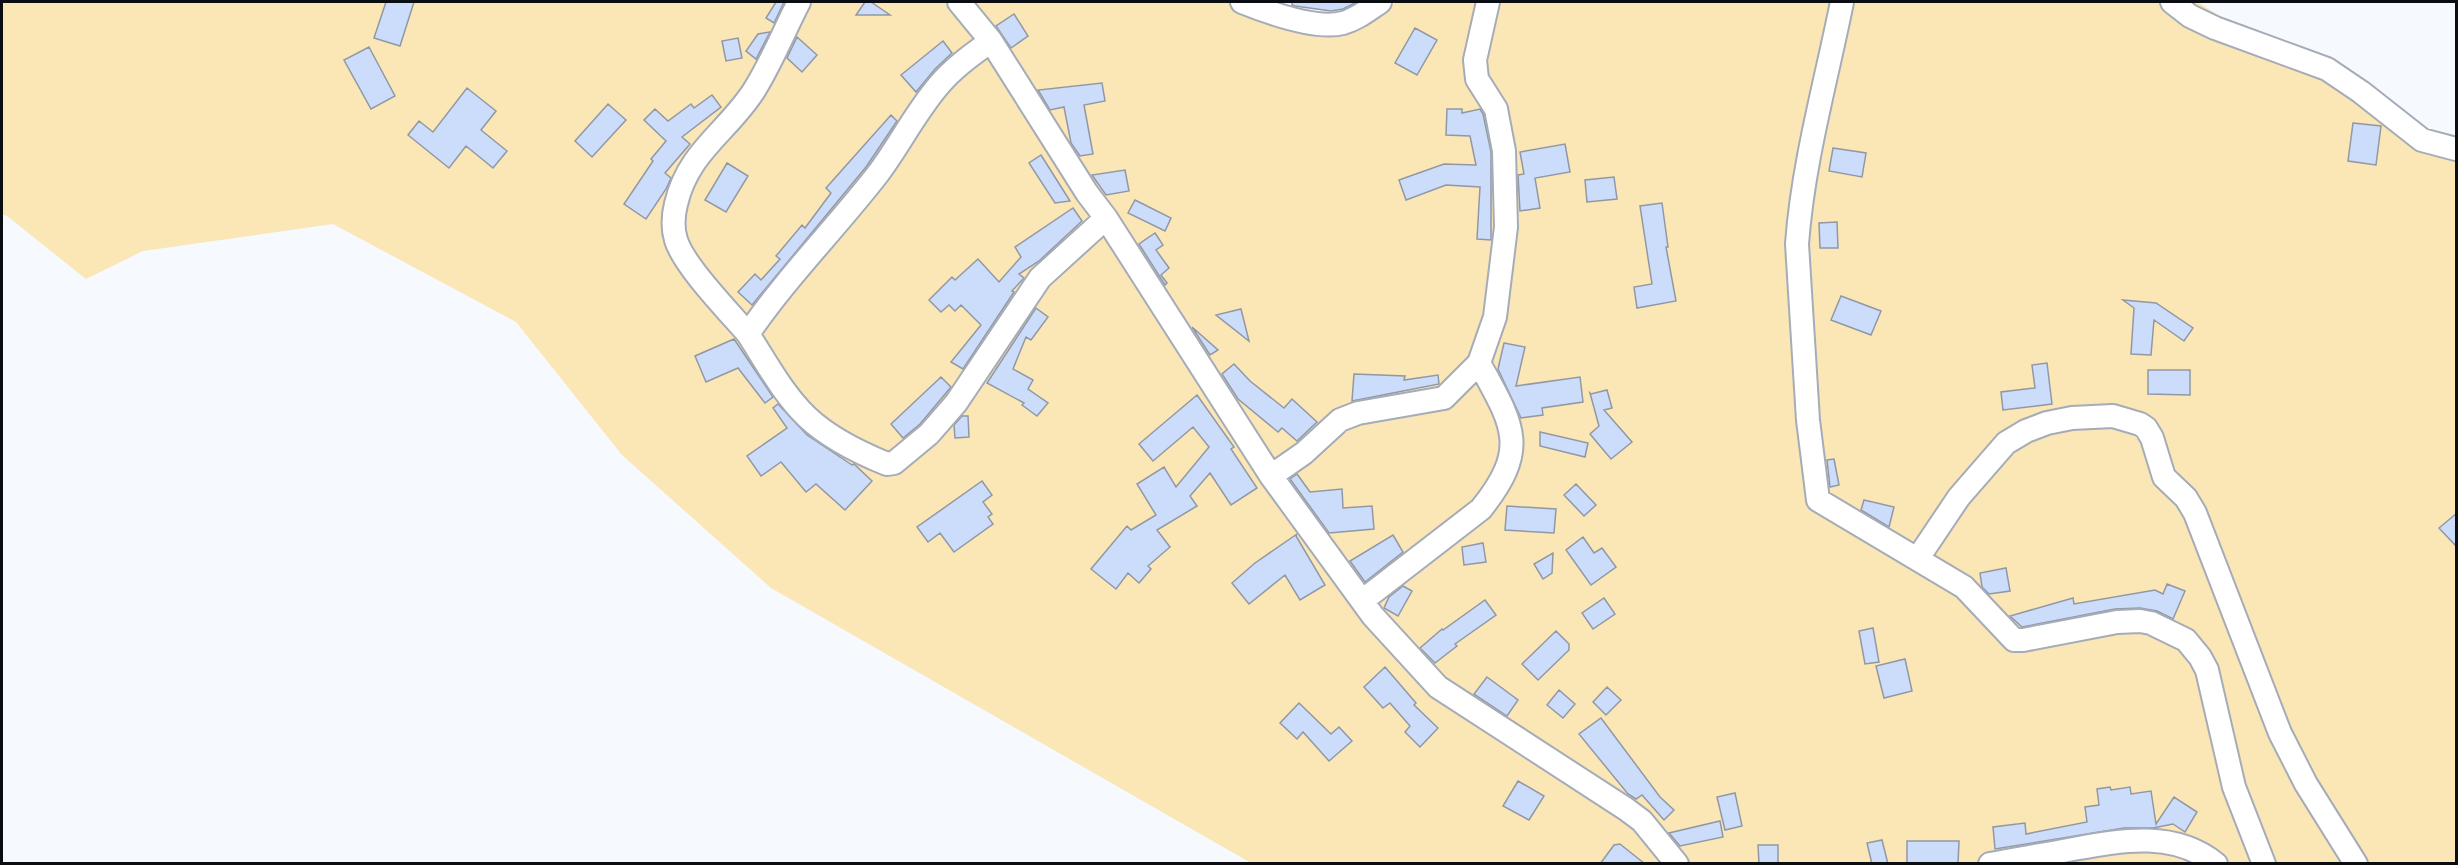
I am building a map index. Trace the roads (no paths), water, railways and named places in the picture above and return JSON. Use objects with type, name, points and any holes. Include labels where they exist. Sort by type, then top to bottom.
[{"type":"street","points":[[799,2],[753,92],[694,159],[678,196],[673,217],[674,232],[681,251],[705,285],[748,334],[791,398],[809,419],[848,445],[887,464],[894,463],[929,435],[956,403],[1040,278],[1106,218]]},
{"type":"street","points":[[959,2],[991,41],[1271,476],[1362,601],[1438,687],[1626,808],[1642,821],[1677,864]]},
{"type":"street","points":[[1242,2],[1278,16],[1338,24],[1358,17],[1380,2]]},
{"type":"street","points":[[1271,476],[1304,453],[1340,420],[1358,413],[1444,398],[1479,363],[1495,317],[1506,227],[1502,141],[1496,109],[1477,79],[1475,60],[1488,2]]},
{"type":"street","points":[[1842,2],[1806,170],[1797,243],[1808,420],[1820,502],[1964,587],[2015,641],[2130,621],[2151,623],[2186,640],[2207,670],[2234,787],[2264,864]]},
{"type":"street","points":[[2172,2],[2190,16],[2215,28],[2327,69],[2361,92],[2422,140],[2457,149]]},
{"type":"street","points":[[748,334],[800,267],[878,174],[939,84],[959,65],[991,41]]},
{"type":"street","points":[[1362,601],[1481,509],[1494,493],[1510,464],[1511,427],[1505,410],[1479,363]]},
{"type":"street","points":[[1918,558],[1959,497],[2006,443],[2026,431],[2047,423],[2072,418],[2113,416],[2140,424],[2152,438],[2164,477],[2186,498],[2195,513],[2254,667],[2290,753],[2306,784],[2356,864]]},
{"type":"street","points":[[1990,864],[2137,840],[2176,843],[2207,856],[2216,864]]}]
